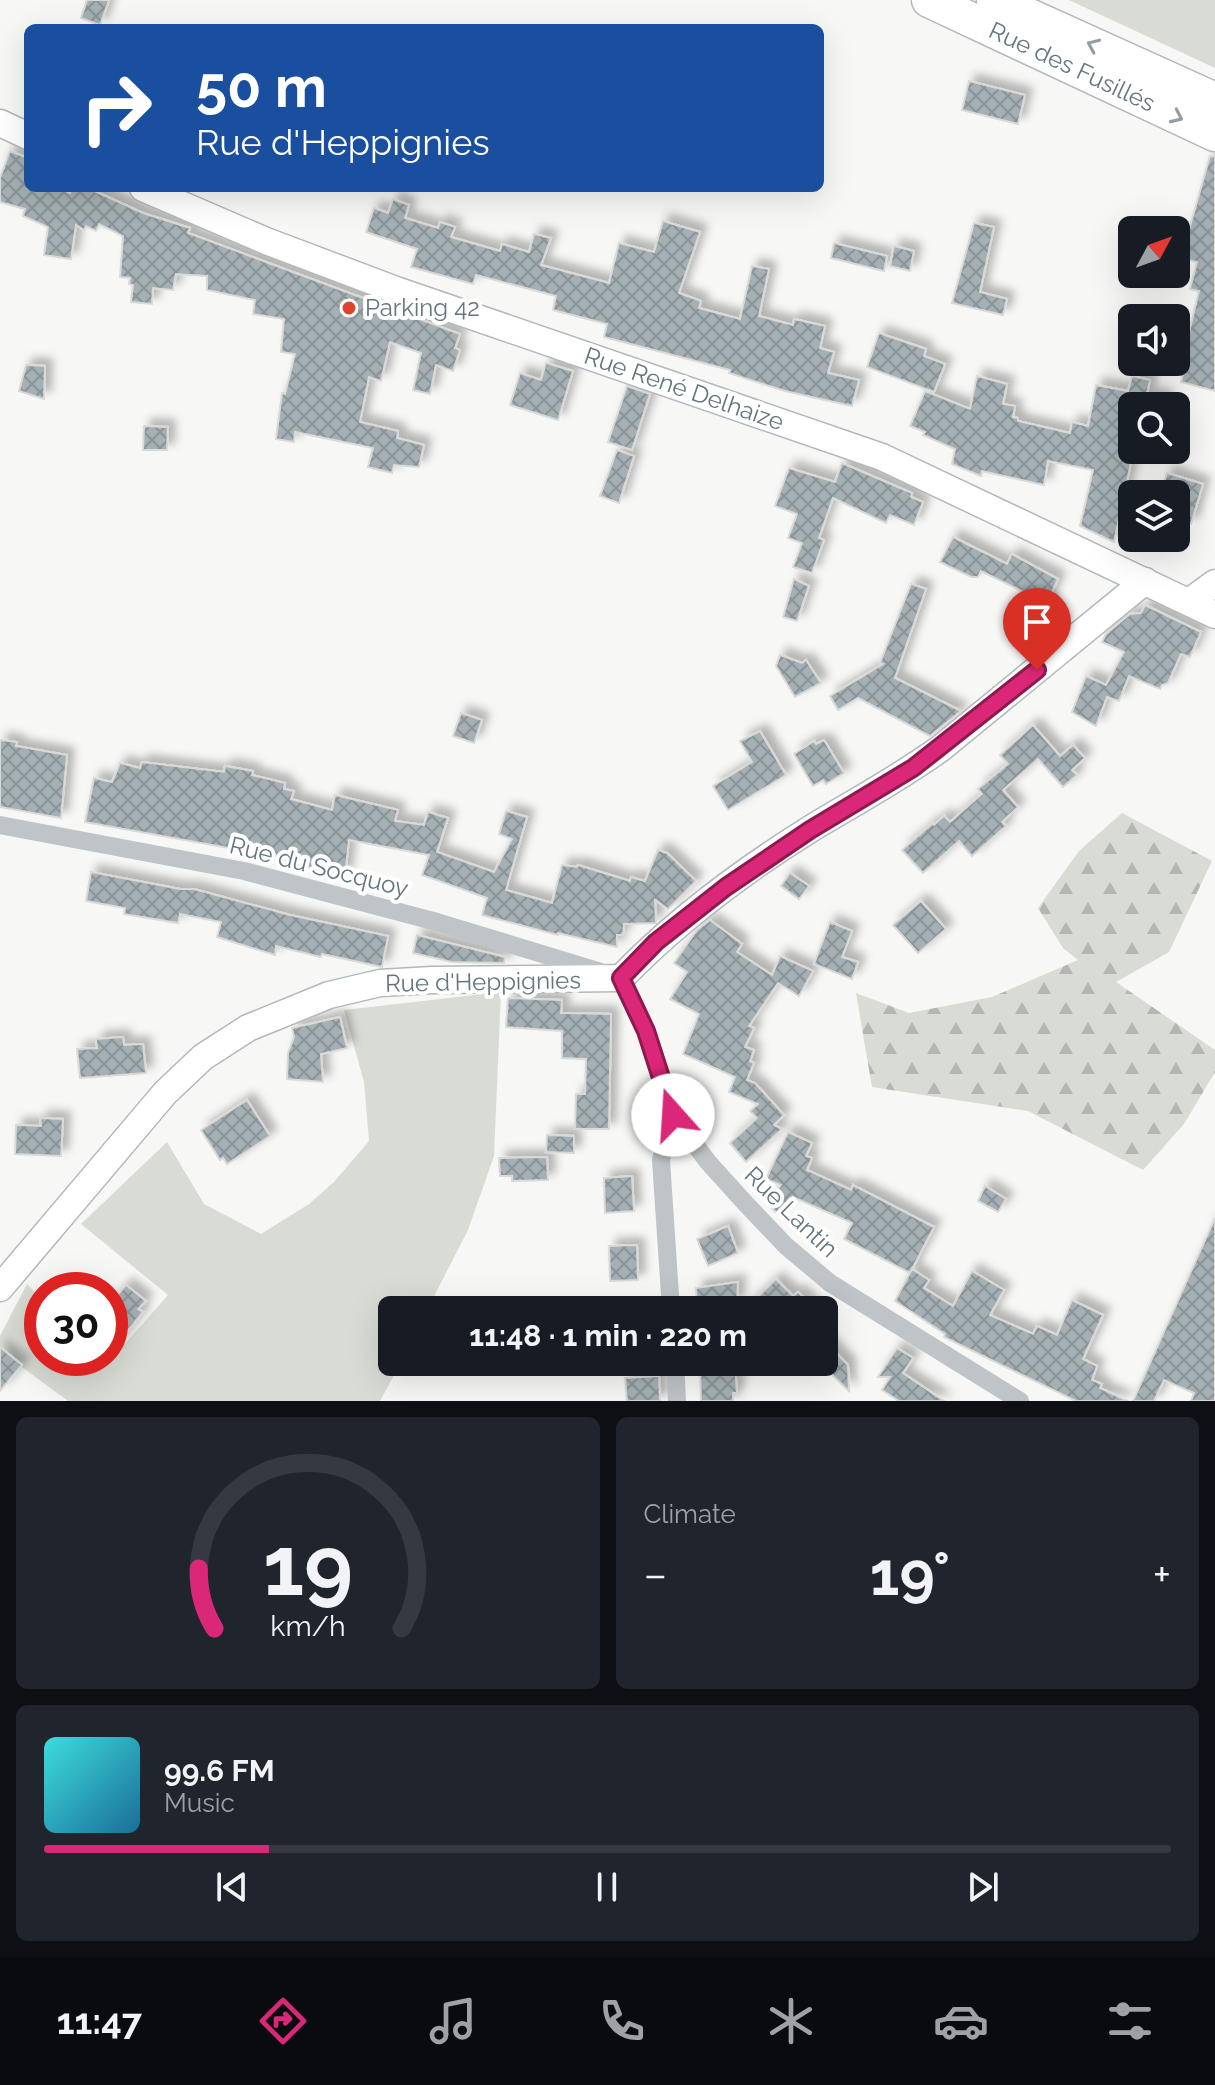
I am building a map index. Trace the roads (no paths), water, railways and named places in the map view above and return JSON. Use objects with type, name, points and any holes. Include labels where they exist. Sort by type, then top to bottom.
[{"type":"highway","name":"Rue des Fusillés","points":[[929,0],[1215,134]]},
{"type":"highway","name":"Rue des Fusillés","points":[[994,0],[1215,100]]},
{"type":"street","points":[[0,123],[24,134]]},
{"type":"street","name":"Rue René Delhaize","points":[[152,192],[239,230],[396,290],[882,457],[1215,615]]},
{"type":"street","points":[[621,978],[656,942],[726,887],[941,748],[1145,581]]},
{"type":"street","points":[[1189,602],[1215,583]]},
{"type":"street","name":"Rue du Socquoy","points":[[0,825],[244,871],[437,922],[621,978]]},
{"type":"street","name":"Rue Lantin","points":[[621,978],[646,1031],[673,1115],[682,1131],[736,1194],[786,1246],[830,1283],[1020,1401]]},
{"type":"street","name":"Rue d'Heppignies","points":[[0,1288],[165,1093],[203,1057],[248,1028],[329,995],[380,983],[621,978]]},
{"type":"street","points":[[670,1296],[661,1160],[673,1115]]},
{"type":"street","points":[[676,1376],[677,1401]]},
{"type":"place","name":"Parking 42","points":[[349,308]]}]
